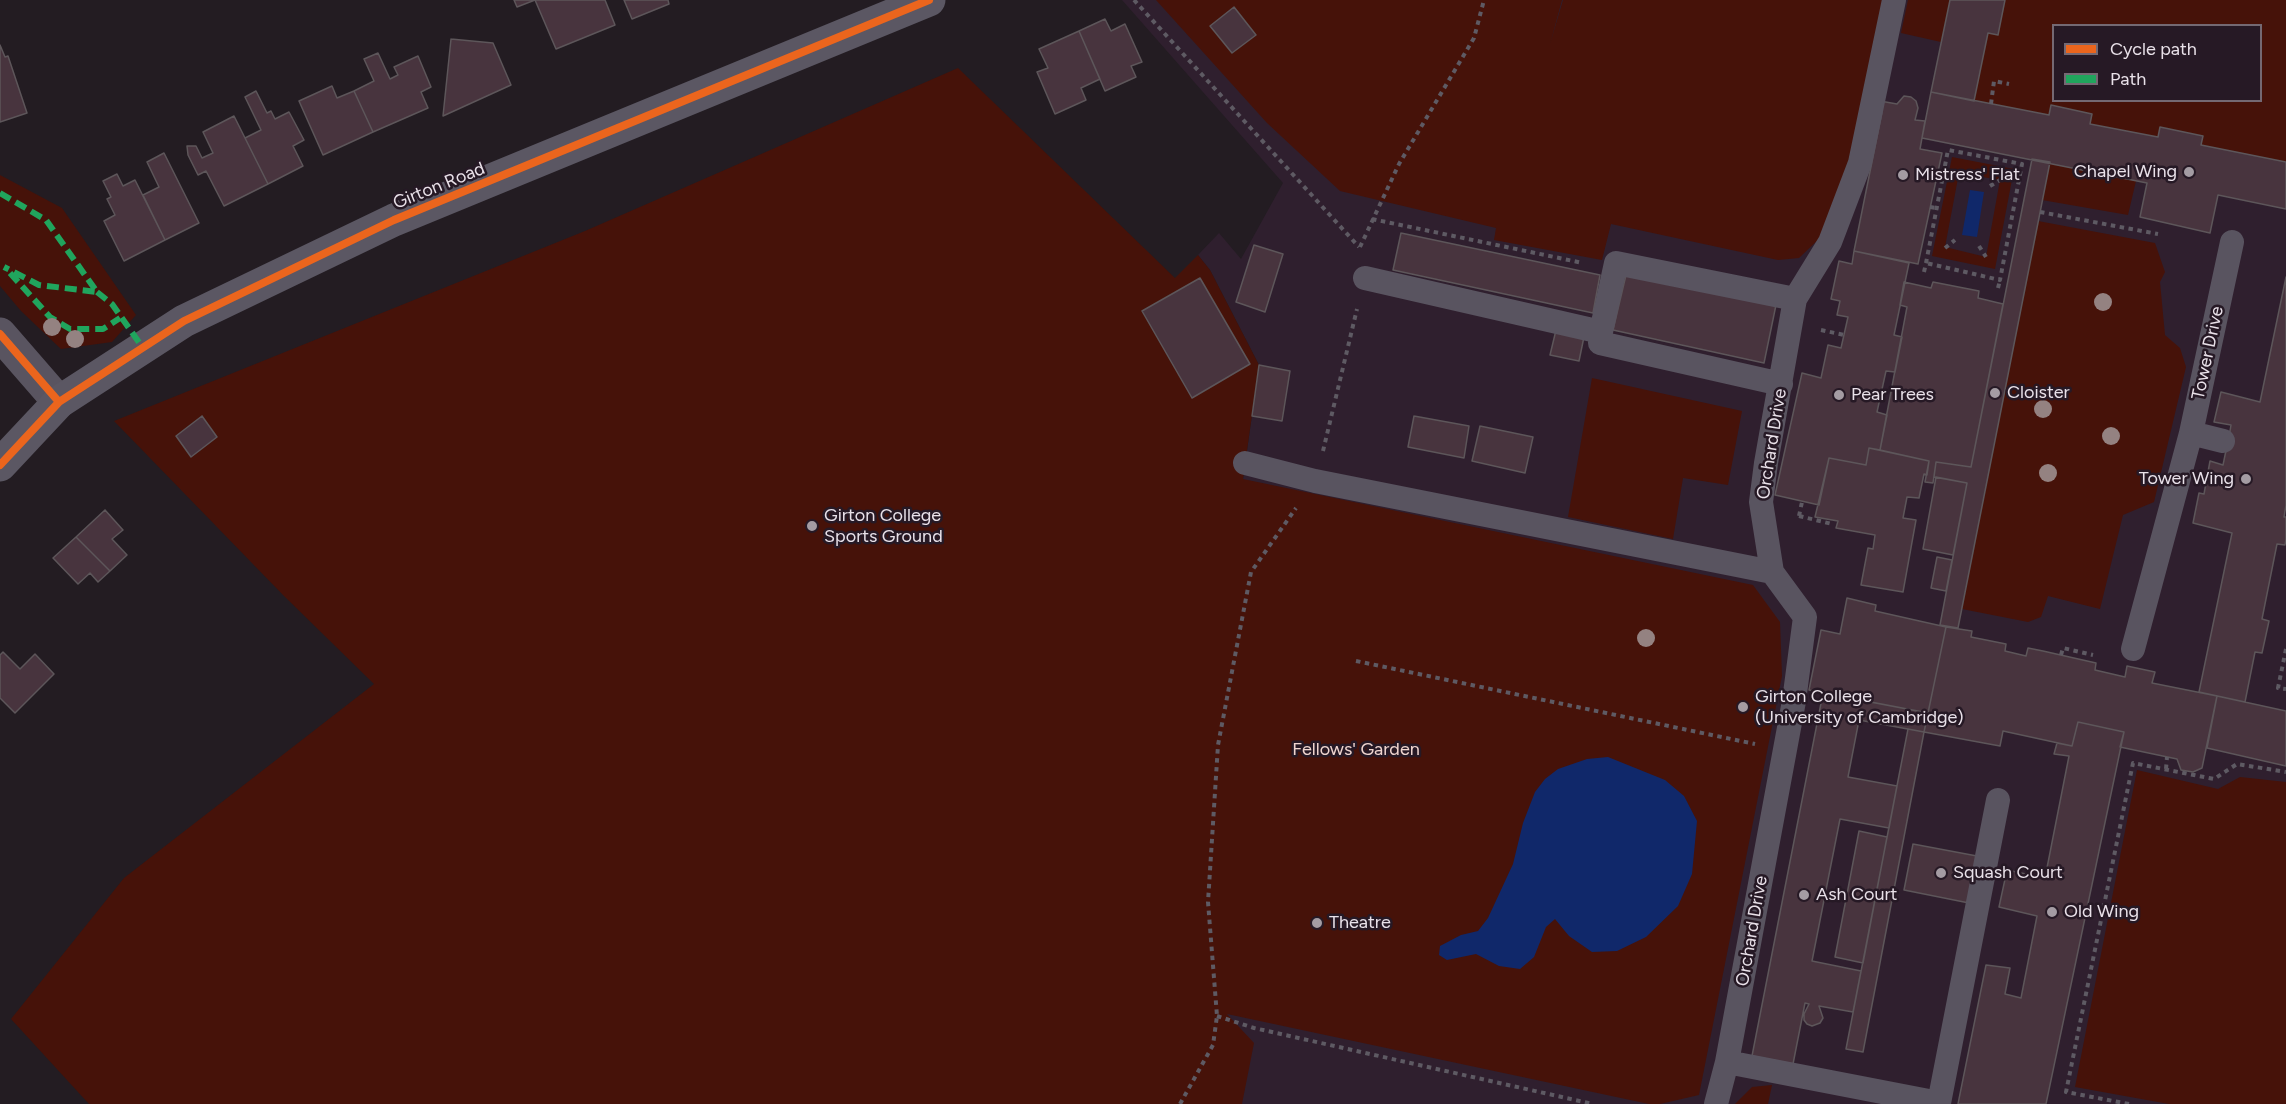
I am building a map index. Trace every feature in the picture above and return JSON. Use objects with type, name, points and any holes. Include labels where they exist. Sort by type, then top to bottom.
[{"type":"street","name":"Girton Road","points":[[0,465],[59,402],[184,321],[394,220],[929,0]]},
{"type":"street","points":[[0,334],[59,402]]},
{"type":"lane","name":"Orchard Drive","points":[[1716,1104],[1727,1062],[1794,701],[1805,617],[1772,572],[1761,502],[1766,463],[1795,299],[1830,242],[1860,163],[1894,0]]},
{"type":"lane","name":"Tower Drive","points":[[2133,649],[2191,433],[2232,242]]},
{"type":"lane","points":[[1781,384],[1600,344],[1601,332],[1616,264],[1795,299]]},
{"type":"lane","points":[[1365,278],[1601,332]]},
{"type":"lane","points":[[2191,433],[2223,441]]},
{"type":"lane","points":[[1245,463],[1315,481],[1772,572]]},
{"type":"lane","points":[[1727,1062],[1939,1102],[1998,800]]},
{"type":"path","points":[[1134,0],[1360,248]]},
{"type":"path","points":[[1180,1104],[1213,1046],[1217,1016],[1208,902],[1218,745],[1251,572],[1315,481],[1365,278],[1360,248],[1399,164],[1474,38],[1484,0]]},
{"type":"path","points":[[1991,104],[1994,81],[2009,84]]},
{"type":"path","points":[[1924,272],[1948,150],[2022,164],[1998,288]]},
{"type":"path","points":[[1959,172],[1965,181]]},
{"type":"path","points":[[1990,186],[2000,180]]},
{"type":"path","points":[[1930,207],[1936,208]]},
{"type":"path","points":[[2040,212],[2158,234]]},
{"type":"path","points":[[1372,219],[1600,267],[1616,264]]},
{"type":"path","points":[[1945,248],[1955,240]]},
{"type":"path","points":[[1979,246],[1986,257]]},
{"type":"path","points":[[1926,263],[2000,280]]},
{"type":"path","points":[[1823,330],[1844,335]]},
{"type":"path","points":[[1802,502],[1799,516],[1832,524]]},
{"type":"path","points":[[2061,656],[2063,648],[2093,655]]},
{"type":"path","points":[[2286,649],[2278,688],[2286,689]]},
{"type":"path","points":[[1356,662],[1785,750]]},
{"type":"path","points":[[2166,769],[2167,757]]},
{"type":"path","points":[[2129,1104],[2066,1092],[2133,762],[2214,779],[2237,764],[2286,772]]},
{"type":"path","points":[[1217,1016],[1254,1028],[1593,1104]]},
{"type":"shaded area","name":"Girton College (University of Cambridge)","points":[[1122,0],[2286,0],[2286,1104],[1123,1104],[1243,479],[1259,365],[1210,270],[1198,255],[1219,233],[1241,259],[1283,183]]},
{"type":"green space","points":[[1156,0],[1562,0],[1550,44],[1563,0],[1886,0],[1851,156],[1820,238],[1799,258],[1778,260],[1611,224],[1602,260],[1494,240],[1496,228],[1340,191],[1267,123]]},
{"type":"green space","points":[[1908,0],[1950,0],[1941,42],[1901,33]]},
{"type":"green space","points":[[2005,0],[2286,0],[2286,162],[2201,145],[2203,136],[2160,127],[2158,137],[2090,124],[2051,105],[2049,115],[1974,101],[1988,33],[1998,34]]},
{"type":"green space","name":"Fellows' Garden","points":[[958,68],[1175,278],[1198,255],[1210,270],[1259,365],[1243,479],[1753,585],[1780,622],[1782,676],[1699,1095],[1660,1104],[1649,1104],[1227,1014],[1254,1043],[1242,1104],[89,1104],[11,1019],[124,878],[374,684],[283,595],[114,421],[585,231]]},
{"type":"green space","points":[[1952,157],[2014,169],[1995,269],[1932,256]],"holes":[[[1959,173],[2000,180],[1986,257],[1945,247]]]},
{"type":"green space","points":[[2050,162],[2136,181],[2128,215],[2042,200]]},
{"type":"green space","points":[[0,175],[62,208],[136,315],[112,342],[61,349],[21,311],[0,286]]},
{"type":"green space","points":[[2038,221],[2155,243],[2165,272],[2160,282],[2165,335],[2180,348],[2186,367],[2154,502],[2123,515],[2100,609],[2048,596],[2041,617],[2028,622],[1962,609]]},
{"type":"green space","points":[[1592,378],[1742,411],[1728,485],[1683,478],[1673,539],[1568,517]]},
{"type":"green space","points":[[2137,770],[2218,789],[2240,777],[2286,782],[2286,1104],[2169,1104],[2075,1087]]},
{"type":"green space","points":[[1772,1085],[1768,1104],[1735,1104],[1752,1087]]},
{"type":"water","points":[[1970,190],[1984,192],[1977,237],[1962,235]]},
{"type":"water","points":[[1608,757],[1665,780],[1684,796],[1697,821],[1692,874],[1678,906],[1646,937],[1617,951],[1592,952],[1569,936],[1555,919],[1546,927],[1534,957],[1520,969],[1499,966],[1476,954],[1447,960],[1439,955],[1440,946],[1461,935],[1478,931],[1488,918],[1513,864],[1523,823],[1535,792],[1545,779],[1558,769],[1587,759]]},
{"type":"building","points":[[514,0],[535,0],[517,7]]},
{"type":"building","points":[[535,0],[605,0],[615,25],[556,49]]},
{"type":"building","points":[[624,0],[668,0],[669,4],[632,19]]},
{"type":"building","points":[[1950,0],[2005,0],[1998,35],[1988,33],[1974,101],[1931,92]]},
{"type":"building","points":[[1234,7],[1256,35],[1232,53],[1210,26]]},
{"type":"building","points":[[1105,19],[1111,31],[1125,24],[1142,62],[1131,66],[1136,77],[1105,91],[1079,31]]},
{"type":"building","points":[[1079,31],[1100,79],[1081,88],[1086,100],[1055,114],[1037,72],[1048,68],[1039,49]]},
{"type":"building","points":[[451,39],[493,43],[511,85],[443,116]]},
{"type":"building","points":[[0,45],[5,57],[8,56],[27,113],[0,122]]},
{"type":"building","points":[[378,53],[390,79],[398,75],[394,67],[418,56],[431,87],[421,92],[428,108],[373,132],[354,91],[374,81],[364,59]]},
{"type":"building","points":[[332,86],[337,98],[354,91],[373,132],[323,155],[299,101]]},
{"type":"building","points":[[256,91],[267,113],[271,111],[275,119],[289,112],[304,140],[293,146],[303,166],[268,184],[245,138],[261,130],[245,97]]},
{"type":"building","name":"Chapel Wing","points":[[1931,92],[2049,115],[2051,105],[2092,114],[2090,124],[2158,137],[2160,127],[2203,136],[2201,145],[2286,162],[2286,209],[2218,195],[2210,233],[2140,217],[2147,183],[1922,138]]},
{"type":"building","name":"Mistress' Flat","points":[[1904,96],[1916,101],[1918,108],[1915,120],[1925,121],[1920,149],[1942,153],[1918,264],[1854,251],[1882,112],[1880,101],[1897,104]]},
{"type":"building","points":[[234,116],[268,184],[224,206],[206,171],[198,175],[188,155],[187,146],[196,146],[202,158],[213,153],[203,132]]},
{"type":"building","points":[[164,153],[199,223],[165,240],[143,195],[159,187],[147,162]]},
{"type":"building","name":"Cloister","points":[[2032,159],[2050,162],[1958,628],[1940,625],[1967,483],[1934,477],[1936,462],[1971,467]]},
{"type":"building","points":[[117,174],[123,186],[135,180],[165,240],[124,261],[104,221],[115,215],[107,199],[111,197],[103,181]]},
{"type":"building","points":[[1401,233],[1600,275],[1593,313],[1393,270]]},
{"type":"building","points":[[1254,245],[1283,254],[1265,312],[1236,302]]},
{"type":"building","name":"Pear Trees","points":[[1854,251],[1909,263],[1894,335],[1902,337],[1895,372],[1886,371],[1877,412],[1887,415],[1880,450],[1869,448],[1866,465],[1829,458],[1819,505],[1775,495],[1802,373],[1821,378],[1828,345],[1841,348],[1848,317],[1837,315],[1840,301],[1831,299],[1839,261],[1852,264]]},
{"type":"building","points":[[1626,275],[1776,305],[1764,363],[1613,330]]},
{"type":"building","name":"Tower Wing","points":[[2286,277],[2286,505],[2284,517],[2286,517],[2286,539],[2285,545],[2277,544],[2262,619],[2269,621],[2262,653],[2255,652],[2245,702],[2199,692],[2232,533],[2193,523],[2199,493],[2204,494],[2210,461],[2223,465],[2231,425],[2214,422],[2221,392],[2260,402]]},
{"type":"building","points":[[1200,278],[1250,364],[1192,398],[1142,311]]},
{"type":"building","points":[[1904,282],[1931,288],[1933,282],[1979,291],[1978,298],[2003,304],[1971,467],[1936,462],[1933,483],[1925,482],[1929,461],[1880,450],[1907,307],[1900,305]]},
{"type":"building","points":[[1557,326],[1585,332],[1579,361],[1550,355]]},
{"type":"building","points":[[1259,365],[1290,371],[1282,421],[1252,416]]},
{"type":"building","points":[[202,416],[217,437],[191,457],[176,436]]},
{"type":"building","points":[[1414,416],[1469,426],[1464,458],[1408,447]]},
{"type":"building","points":[[1480,426],[1533,437],[1525,473],[1472,461]]},
{"type":"building","points":[[1869,448],[1929,461],[1919,498],[1907,497],[1903,518],[1916,520],[1903,592],[1861,585],[1868,548],[1873,549],[1875,535],[1836,528],[1838,521],[1815,517],[1829,458],[1866,465]]},
{"type":"building","points":[[1936,477],[1967,483],[1953,555],[1923,549]]},
{"type":"building","points":[[105,510],[123,530],[112,539],[127,555],[110,571],[76,537]]},
{"type":"building","points":[[76,537],[110,571],[98,582],[90,573],[78,584],[53,558]]},
{"type":"building","points":[[1937,557],[1952,560],[1946,591],[1931,588]]},
{"type":"building","points":[[1847,598],[1876,605],[1875,611],[1946,627],[1928,713],[1809,690],[1821,630],[1840,634]]},
{"type":"building","points":[[1946,627],[1972,631],[1971,637],[2006,644],[2005,651],[2026,656],[2028,648],[2043,651],[2096,663],[2095,670],[2125,677],[2127,666],[2155,672],[2152,683],[2217,696],[2202,768],[2193,772],[2181,770],[2177,759],[2120,747],[2124,732],[2078,722],[2072,746],[2003,731],[2000,746],[1924,732]]},
{"type":"building","points":[[3,652],[20,669],[35,654],[54,674],[15,713],[0,698],[0,655]]},
{"type":"building","name":"Ash Court","points":[[1823,693],[1928,713],[1924,732],[1859,720],[1848,777],[1897,786],[1889,828],[1840,819],[1812,961],[1861,971],[1853,1012],[1819,1006],[1823,1018],[1820,1023],[1812,1026],[1804,1020],[1809,1004],[1805,1003],[1793,1064],[1752,1056]]},
{"type":"building","points":[[2217,696],[2286,711],[2286,766],[2207,748]]},
{"type":"building","name":"Old Wing","points":[[2078,722],[2124,732],[2046,1104],[1958,1104],[1986,965],[2010,968],[2005,994],[2021,998],[2037,916],[1999,907],[2007,870],[2045,878],[2069,756],[2054,754],[2057,743],[2072,746]]},
{"type":"building","points":[[1908,729],[1924,732],[1863,1052],[1846,1049]]},
{"type":"building","points":[[1859,831],[1887,837],[1863,963],[1835,957]]},
{"type":"building","name":"Squash Court","points":[[1913,844],[1977,856],[1969,903],[1904,890]]},
{"type":"marked path","points":[[0,193],[46,220],[97,292],[39,285],[4,267]]},
{"type":"marked path","points":[[10,273],[50,317],[70,329],[103,329],[120,318]]},
{"type":"marked path","points":[[97,292],[112,304],[143,348]]},
{"type":"cycle path","points":[[0,465],[59,402],[184,321],[394,220],[929,0]]},
{"type":"cycle path","points":[[0,334],[59,402]]},
{"type":"place","name":"Chapel Wing","points":[[2189,172]]},
{"type":"place","name":"Mistress' Flat","points":[[1903,175]]},
{"type":"place","name":"Cloister","points":[[1995,393]]},
{"type":"place","name":"Pear Trees","points":[[1839,395]]},
{"type":"place","name":"Tower Wing","points":[[2246,479]]},
{"type":"place","name":"Girton College Sports Ground","points":[[812,526]]},
{"type":"place","name":"Girton College (University of Cambridge)","points":[[1743,707]]},
{"type":"place","name":"Squash Court","points":[[1941,873]]},
{"type":"place","name":"Ash Court","points":[[1804,895]]},
{"type":"place","name":"Old Wing","points":[[2052,912]]},
{"type":"place","name":"Theatre","points":[[1317,923]]}]
